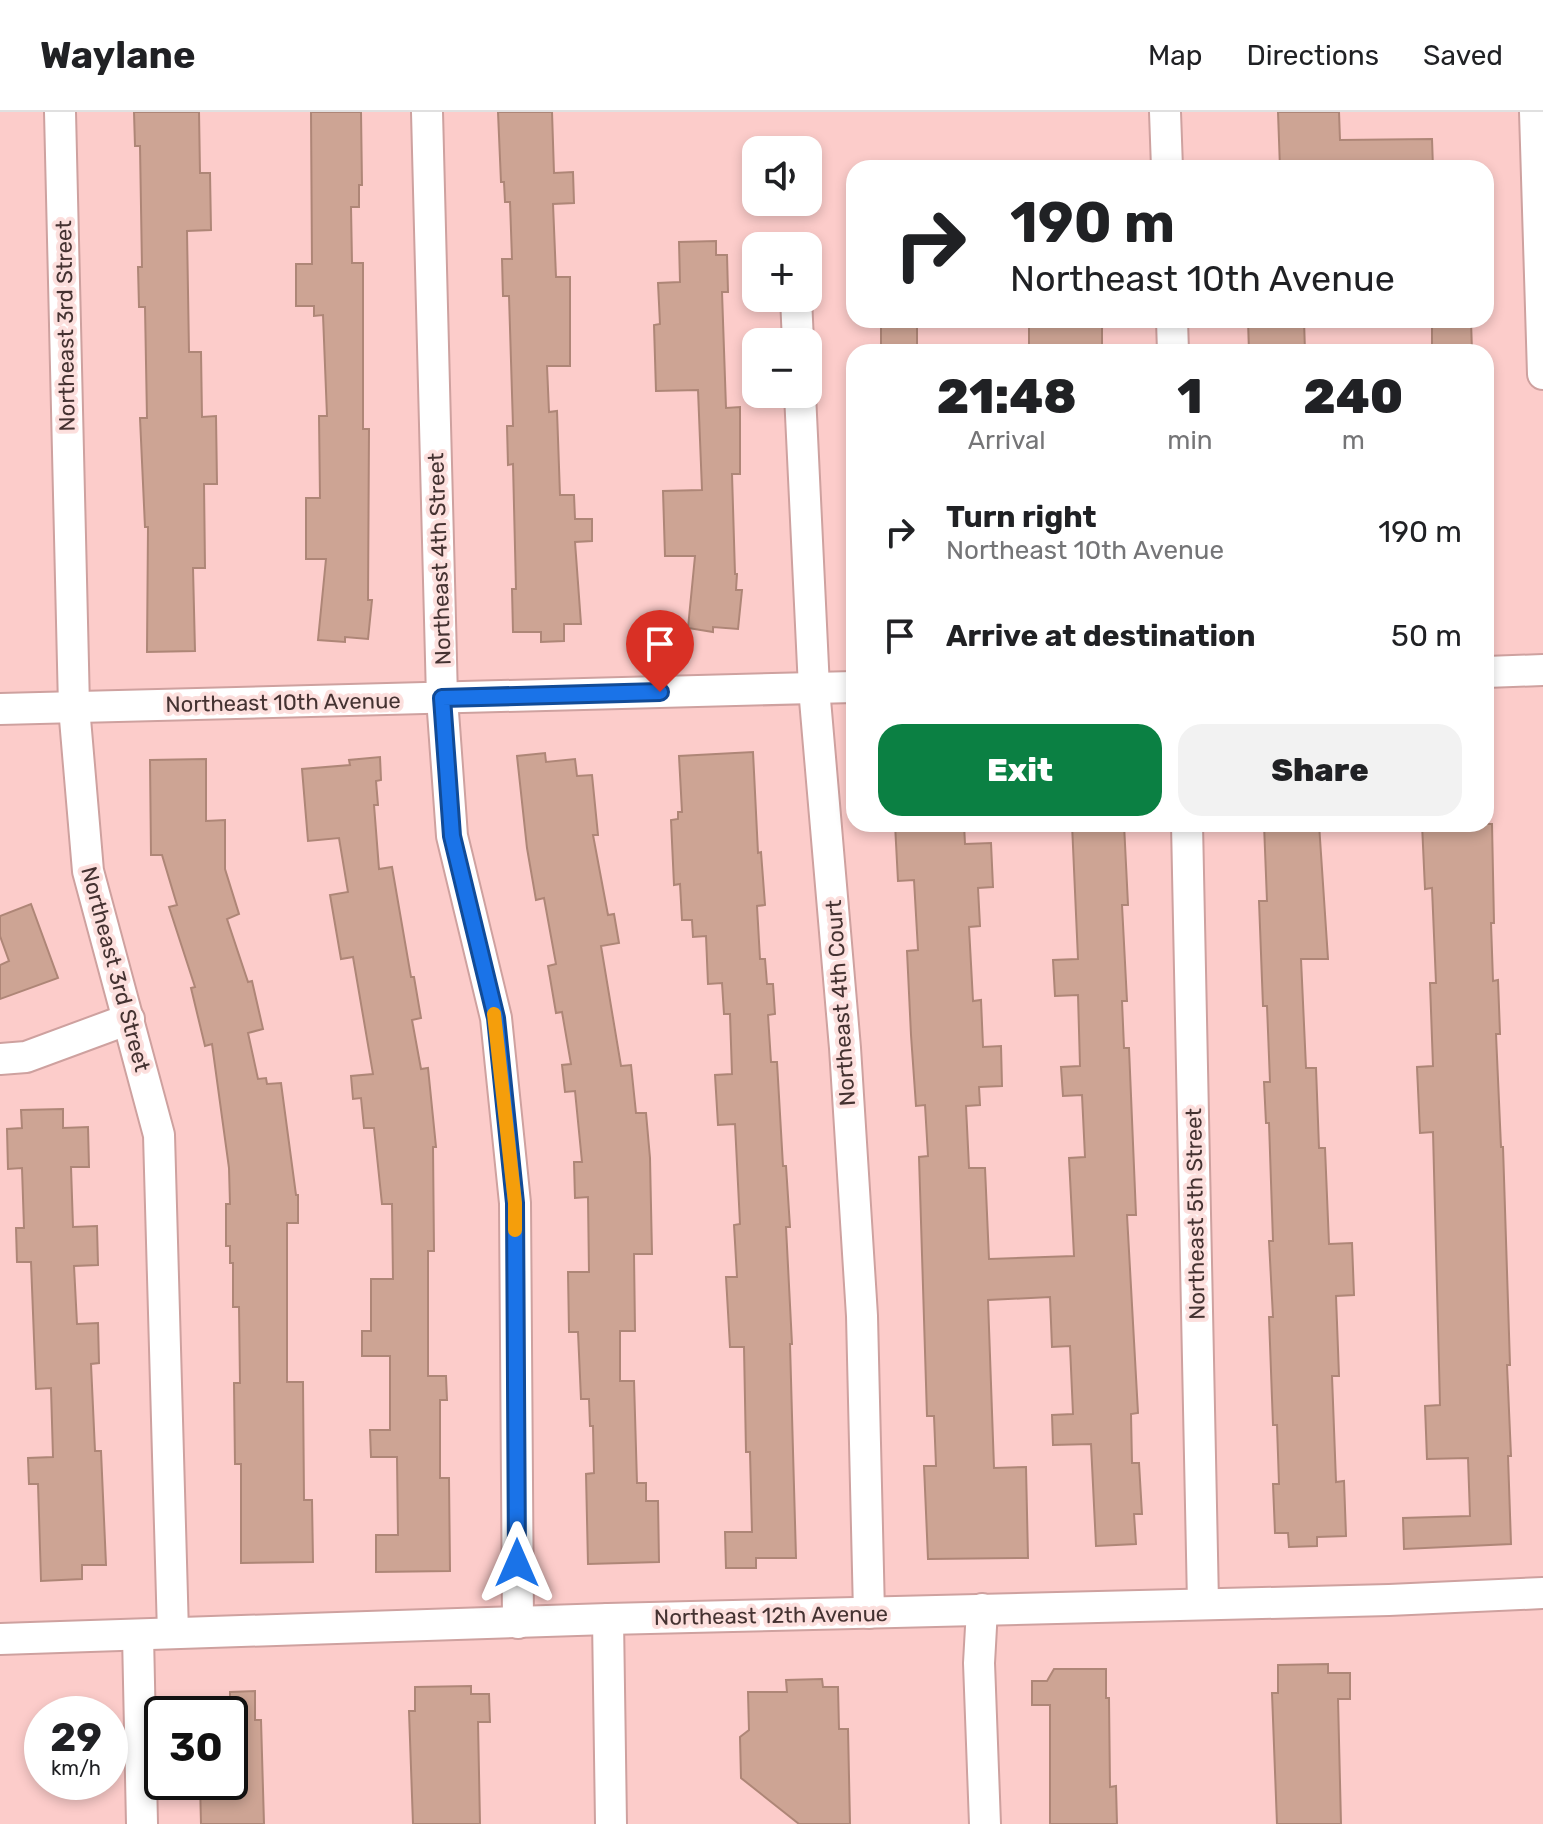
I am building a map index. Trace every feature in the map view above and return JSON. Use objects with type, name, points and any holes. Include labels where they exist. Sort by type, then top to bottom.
[{"type":"street","name":"Northeast 3rd Street","points":[[60,112],[74,707],[88,871],[159,1135],[173,1633]]},
{"type":"street","name":"Northeast 4th Street","points":[[427,112],[442,698],[452,836],[496,1018],[515,1203],[518,1623]]},
{"type":"street","points":[[1165,112],[1167,160]]},
{"type":"street","points":[[1535,112],[1543,374]]},
{"type":"street","name":"Northeast 4th Court","points":[[801,408],[814,688],[845,1048],[862,1316],[869,1613]]},
{"type":"street","points":[[1494,672],[1543,670]]},
{"type":"street","name":"Northeast 10th Avenue","points":[[0,709],[846,687]]},
{"type":"street","name":"Northeast 5th Street","points":[[1187,832],[1203,1603]]},
{"type":"street","points":[[0,1059],[26,1057],[129,1019]]},
{"type":"street","name":"Northeast 12th Avenue","points":[[0,1639],[608,1619],[1389,1600],[1543,1593]]},
{"type":"street","points":[[982,1609],[979,1663],[985,1824]]},
{"type":"street","points":[[608,1619],[611,1824]]},
{"type":"street","points":[[138,1635],[142,1824]]},
{"type":"building","points":[[134,112],[199,112],[200,173],[210,173],[211,230],[187,231],[189,352],[201,352],[202,417],[216,416],[217,484],[204,484],[205,568],[193,568],[195,651],[147,652],[148,527],[145,527],[140,418],[147,418],[145,307],[139,307],[138,267],[142,267],[140,146],[135,146]]},
{"type":"building","points":[[311,112],[361,112],[362,185],[359,185],[359,207],[351,207],[352,263],[363,263],[363,429],[369,429],[368,600],[372,600],[368,639],[345,637],[345,642],[318,640],[326,559],[306,559],[306,498],[320,498],[319,416],[327,416],[323,315],[314,316],[314,306],[296,306],[296,264],[312,264]]},
{"type":"building","points":[[498,112],[552,112],[554,173],[573,172],[574,203],[553,204],[556,277],[570,277],[570,366],[547,366],[549,412],[557,411],[560,495],[574,495],[575,519],[592,519],[592,541],[575,542],[581,624],[564,624],[564,641],[541,642],[541,632],[513,632],[512,589],[516,589],[513,464],[508,465],[507,426],[513,426],[509,296],[503,296],[502,259],[512,259],[510,202],[505,202],[504,182],[501,182]]},
{"type":"building","points":[[1278,112],[1339,112],[1340,140],[1432,139],[1433,160],[1280,160]]},
{"type":"building","points":[[716,241],[716,255],[727,255],[728,292],[722,292],[726,408],[740,407],[740,474],[732,474],[736,590],[742,590],[738,629],[713,627],[713,632],[688,628],[695,556],[665,556],[663,491],[702,490],[698,390],[656,391],[654,325],[660,324],[658,283],[680,282],[679,242]]},
{"type":"building","points":[[881,328],[917,328],[917,344],[881,344]]},
{"type":"building","points":[[1029,328],[1102,328],[1102,344],[1029,344]]},
{"type":"building","points":[[1248,328],[1304,328],[1305,344],[1249,344]]},
{"type":"building","points":[[1432,328],[1471,328],[1472,344],[1432,344]]},
{"type":"building","points":[[753,752],[758,853],[761,852],[765,905],[757,906],[760,959],[765,959],[767,984],[773,984],[775,1014],[768,1015],[771,1062],[777,1062],[790,1227],[786,1227],[792,1344],[796,1558],[756,1558],[756,1568],[726,1568],[725,1532],[752,1532],[750,1452],[746,1452],[744,1347],[730,1347],[726,1277],[737,1277],[734,1225],[740,1224],[735,1124],[718,1125],[715,1075],[732,1074],[730,1014],[724,1014],[722,983],[708,984],[706,936],[693,937],[692,920],[682,920],[680,884],[674,885],[671,820],[678,819],[678,812],[682,812],[679,756]]},
{"type":"building","points":[[545,753],[546,762],[575,759],[577,776],[592,775],[598,835],[593,835],[608,915],[614,914],[619,943],[601,946],[621,1066],[631,1065],[636,1113],[646,1113],[652,1254],[634,1254],[635,1331],[620,1331],[620,1381],[634,1381],[637,1483],[646,1483],[646,1501],[658,1501],[659,1562],[588,1564],[586,1474],[594,1473],[593,1426],[590,1426],[589,1399],[581,1399],[578,1332],[569,1332],[568,1272],[589,1272],[588,1197],[575,1198],[574,1162],[582,1162],[575,1091],[565,1092],[562,1065],[571,1064],[562,1012],[556,1013],[548,966],[556,964],[544,898],[536,900],[517,756]]},
{"type":"building","points":[[380,757],[381,780],[376,781],[378,805],[374,805],[379,869],[392,867],[421,1018],[412,1020],[421,1069],[428,1068],[436,1147],[433,1147],[434,1251],[428,1251],[428,1376],[446,1376],[447,1400],[440,1400],[440,1478],[449,1478],[450,1571],[376,1572],[376,1535],[398,1535],[397,1457],[371,1457],[370,1430],[390,1430],[390,1356],[362,1356],[362,1331],[371,1331],[371,1279],[393,1279],[392,1204],[382,1204],[374,1128],[364,1128],[361,1098],[353,1099],[351,1076],[373,1074],[353,957],[341,959],[330,895],[348,892],[339,838],[308,841],[302,769],[350,765],[349,760]]},
{"type":"building","points":[[206,759],[206,821],[225,820],[225,869],[239,914],[227,919],[248,982],[252,981],[263,1029],[248,1033],[258,1079],[266,1078],[267,1084],[281,1083],[298,1195],[298,1223],[287,1223],[287,1382],[303,1382],[304,1500],[312,1500],[313,1562],[241,1563],[241,1464],[235,1464],[234,1383],[240,1383],[239,1307],[233,1307],[233,1263],[230,1263],[230,1246],[226,1246],[229,1168],[212,1044],[205,1046],[191,988],[195,987],[169,907],[177,905],[162,855],[151,855],[150,760]]},
{"type":"building","points":[[895,832],[964,832],[965,844],[991,843],[993,887],[978,888],[980,926],[969,927],[973,1001],[981,1000],[983,1047],[1001,1046],[1002,1086],[979,1087],[980,1105],[966,1106],[969,1168],[985,1168],[989,1259],[1074,1256],[1069,1158],[1085,1157],[1082,1095],[1063,1096],[1061,1067],[1080,1066],[1078,995],[1055,996],[1053,960],[1078,959],[1072,832],[1124,832],[1128,905],[1122,905],[1127,1001],[1122,1001],[1124,1048],[1129,1048],[1136,1215],[1127,1215],[1138,1413],[1131,1414],[1132,1463],[1139,1463],[1142,1514],[1134,1514],[1136,1544],[1096,1546],[1091,1444],[1053,1445],[1052,1415],[1073,1414],[1070,1346],[1052,1347],[1050,1297],[988,1300],[994,1468],[1026,1467],[1028,1558],[928,1559],[924,1466],[936,1466],[934,1416],[927,1416],[919,1157],[928,1156],[925,1105],[916,1106],[911,1035],[907,951],[918,950],[914,880],[898,881]]},
{"type":"building","points":[[1264,832],[1320,832],[1328,959],[1301,959],[1306,1068],[1316,1068],[1319,1148],[1325,1148],[1329,1244],[1352,1243],[1354,1295],[1336,1296],[1339,1376],[1332,1376],[1336,1482],[1344,1481],[1346,1536],[1317,1537],[1317,1546],[1289,1547],[1288,1533],[1275,1533],[1273,1484],[1279,1484],[1277,1425],[1273,1425],[1269,1241],[1273,1241],[1269,1123],[1266,1123],[1264,1082],[1270,1082],[1259,901],[1267,901]]},
{"type":"building","points":[[1422,832],[1492,832],[1494,923],[1491,923],[1493,981],[1498,980],[1500,1034],[1496,1034],[1510,1365],[1507,1365],[1511,1544],[1404,1549],[1403,1518],[1470,1516],[1468,1458],[1427,1459],[1425,1406],[1440,1405],[1433,1132],[1420,1133],[1417,1067],[1433,1066],[1430,983],[1436,983],[1432,888],[1425,889]]},
{"type":"building","points":[[31,904],[58,978],[0,999],[0,965],[9,961],[0,936],[0,916]]},
{"type":"building","points":[[63,1109],[63,1128],[88,1127],[89,1167],[71,1167],[73,1227],[97,1226],[98,1265],[74,1266],[77,1324],[98,1323],[99,1363],[91,1364],[95,1451],[101,1451],[106,1565],[82,1565],[82,1579],[41,1581],[38,1484],[29,1484],[28,1458],[53,1457],[51,1388],[36,1389],[31,1262],[17,1262],[16,1228],[24,1228],[22,1168],[8,1169],[7,1129],[22,1128],[21,1110]]},
{"type":"building","points":[[1328,1664],[1328,1673],[1350,1673],[1350,1699],[1338,1699],[1341,1824],[1277,1824],[1272,1693],[1278,1693],[1278,1665]]},
{"type":"building","points":[[1054,1669],[1106,1669],[1110,1787],[1116,1786],[1117,1824],[1050,1824],[1050,1705],[1032,1705],[1032,1681],[1047,1681]]},
{"type":"building","points":[[822,1679],[823,1687],[838,1687],[839,1729],[848,1729],[850,1824],[799,1824],[741,1778],[740,1737],[749,1730],[748,1692],[787,1692],[786,1680]]},
{"type":"building","points":[[471,1686],[471,1694],[489,1694],[490,1722],[478,1722],[480,1824],[413,1824],[409,1711],[415,1711],[415,1687]]},
{"type":"building","points":[[255,1691],[255,1720],[261,1720],[264,1824],[201,1824],[200,1800],[248,1800],[248,1696],[230,1696],[230,1692]]},
{"type":"slow traffic","points":[[494,1014],[515,1203],[515,1230]]},
{"type":"route","points":[[517,1563],[515,1203],[496,1018],[452,836],[442,698],[660,692]]}]
